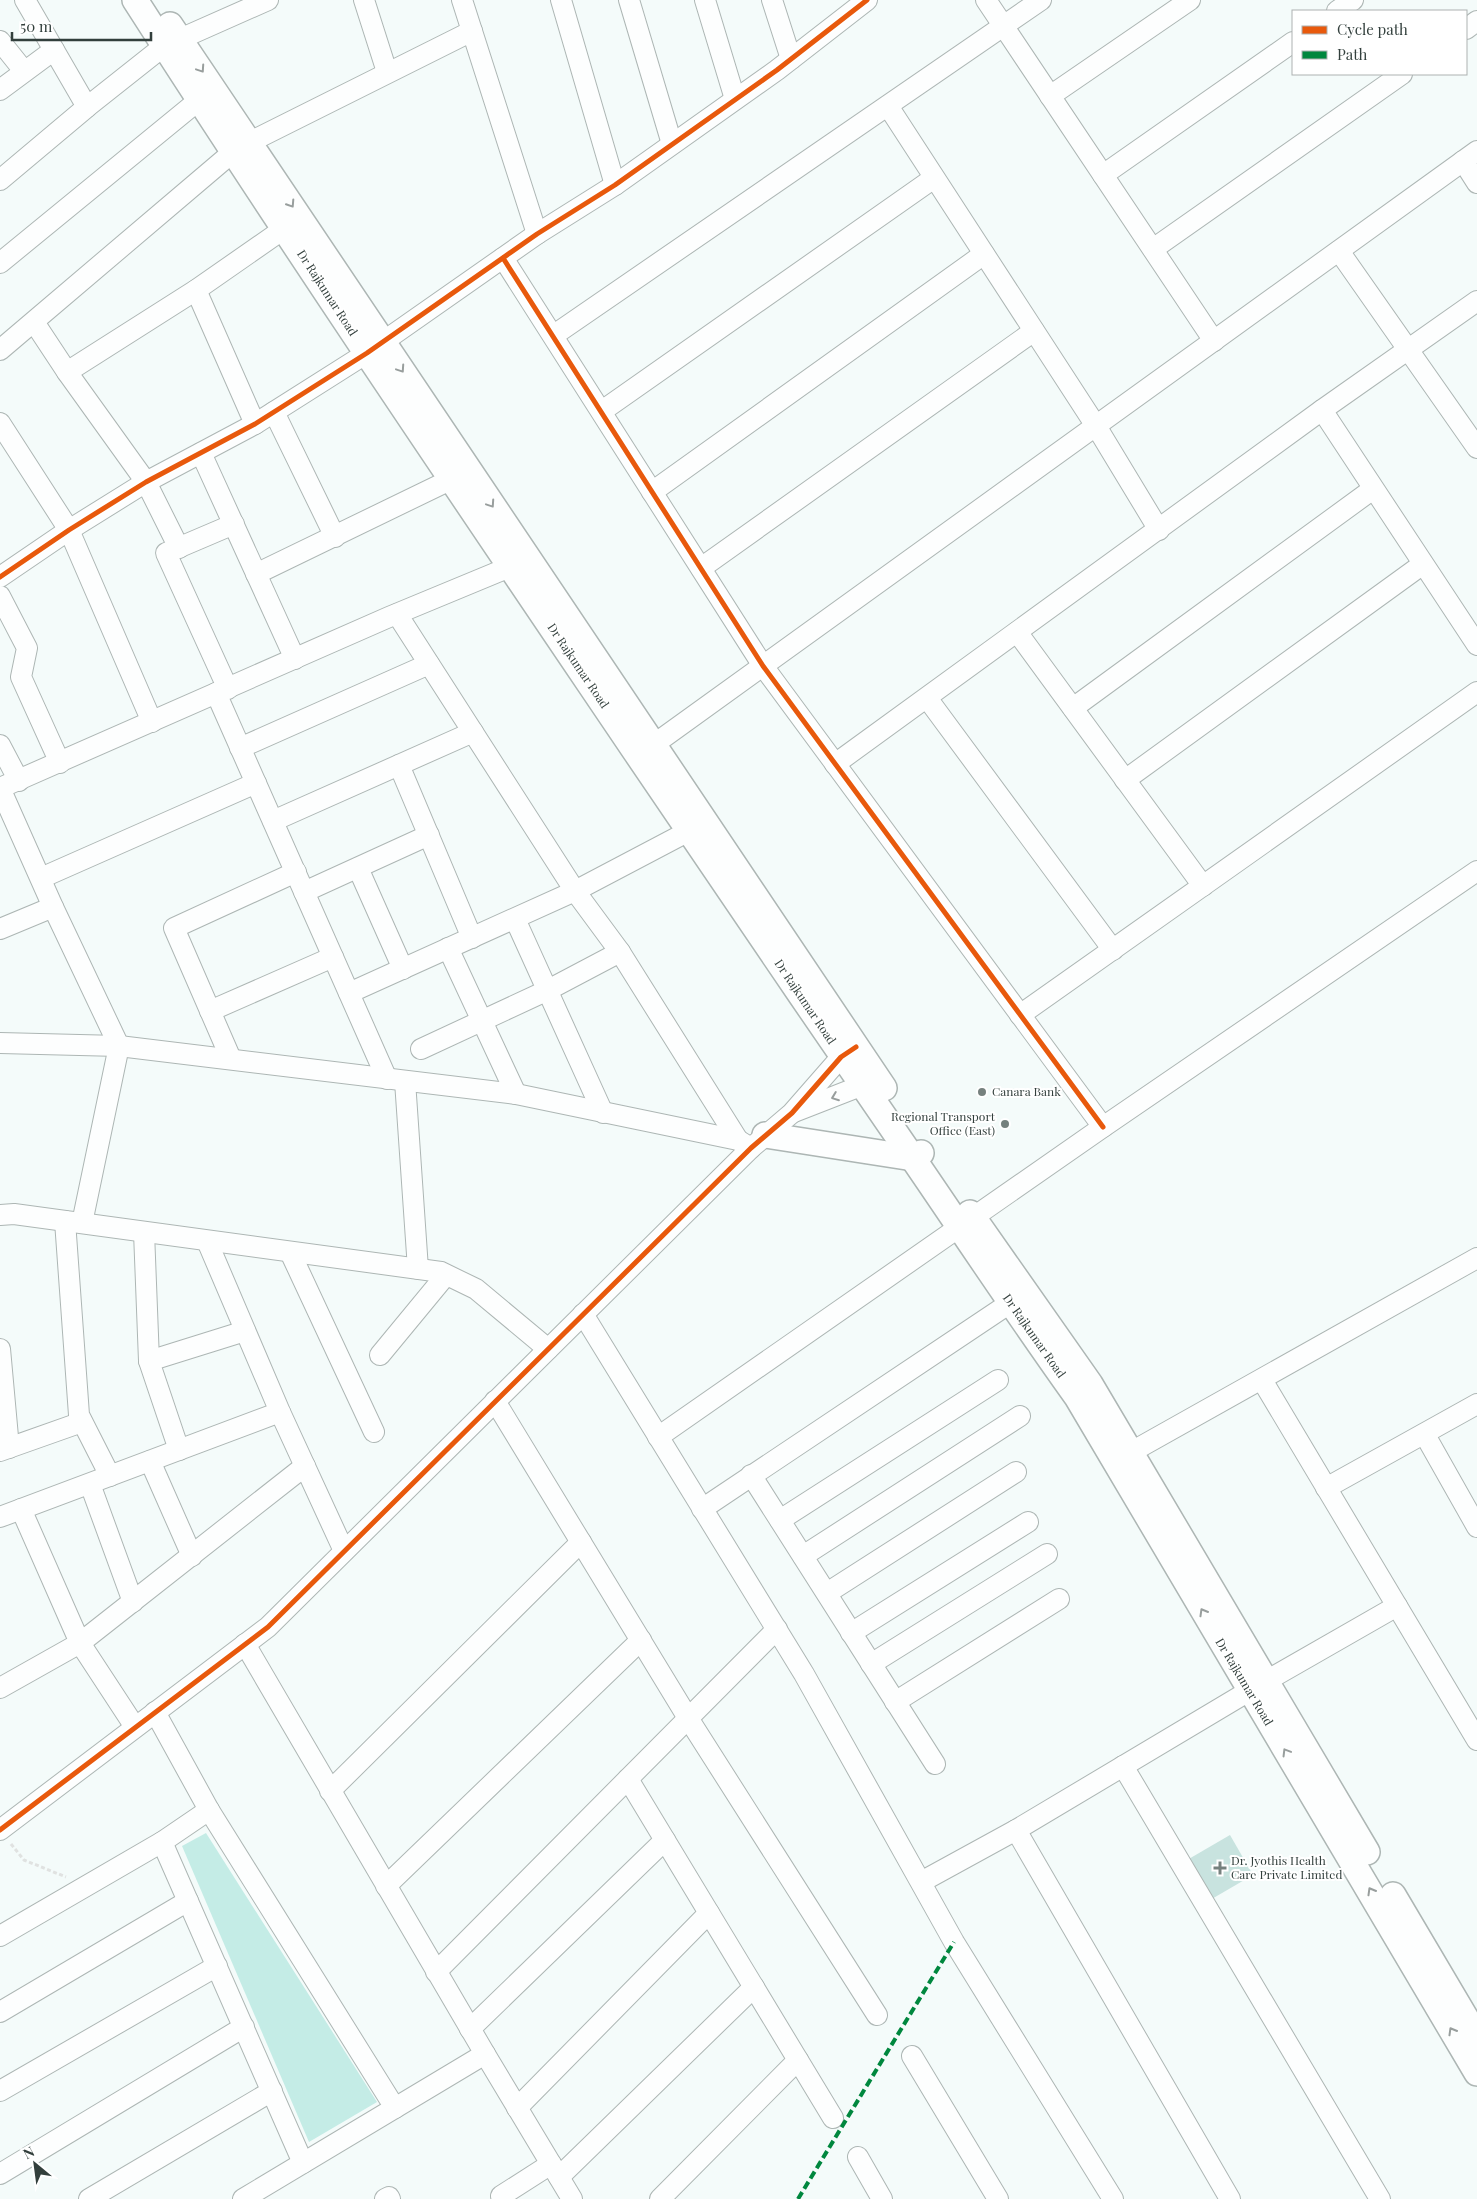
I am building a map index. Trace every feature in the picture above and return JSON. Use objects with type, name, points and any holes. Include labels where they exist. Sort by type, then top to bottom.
[{"type":"main road","name":"Dr Rajkumar Road","points":[[135,0],[172,42],[374,347],[870,1083],[967,1223],[1090,1384],[1123,1456],[1258,1686],[1477,2037]]},
{"type":"main road","name":"Dr Rajkumar Road","points":[[154,0],[199,100],[242,147],[285,228],[374,347],[452,480],[520,563]]},
{"type":"main road","name":"Dr Rajkumar Road","points":[[646,751],[689,831],[849,1052]]},
{"type":"main road","points":[[751,1141],[919,1154]]},
{"type":"main road","name":"Dr Rajkumar Road","points":[[967,1223],[1010,1303],[1077,1397],[1123,1456]]},
{"type":"main road","name":"Dr Rajkumar Road","points":[[1258,1686],[1355,1864],[1477,2073]]},
{"type":"street","points":[[25,0],[87,108]]},
{"type":"street","points":[[0,180],[87,108],[172,42],[268,0]]},
{"type":"street","points":[[364,0],[387,72]]},
{"type":"street","points":[[462,0],[537,234]]},
{"type":"street","points":[[561,0],[614,185]]},
{"type":"street","points":[[629,0],[672,144]]},
{"type":"street","points":[[705,0],[735,99]]},
{"type":"street","points":[[772,0],[791,59]]},
{"type":"street","points":[[2,570],[146,482],[256,424],[374,347],[537,234],[614,185],[791,59],[845,8],[867,0]]},
{"type":"street","points":[[986,0],[1214,341]]},
{"type":"street","points":[[554,336],[1041,0]]},
{"type":"street","points":[[1050,96],[1190,0]]},
{"type":"street","points":[[1338,10],[1353,0]]},
{"type":"street","points":[[0,350],[242,147],[387,72],[472,31]]},
{"type":"street","points":[[0,41],[24,71]]},
{"type":"street","points":[[1103,175],[1292,43]]},
{"type":"street","points":[[0,90],[54,50]]},
{"type":"street","points":[[1153,250],[1401,75]]},
{"type":"street","points":[[0,263],[199,100]]},
{"type":"street","points":[[888,106],[1096,426],[1159,530]]},
{"type":"street","points":[[646,751],[1470,156],[1477,183]]},
{"type":"street","points":[[602,412],[934,178]]},
{"type":"street","points":[[67,372],[196,290],[285,228]]},
{"type":"street","points":[[1339,251],[1477,448]]},
{"type":"street","points":[[652,492],[984,254]]},
{"type":"street","points":[[503,258],[763,666],[1103,1127]]},
{"type":"street","points":[[196,290],[256,424]]},
{"type":"street","points":[[835,764],[1322,410],[1477,301]]},
{"type":"street","points":[[34,322],[67,372],[146,482],[179,548]]},
{"type":"street","points":[[701,568],[1034,331]]},
{"type":"street","points":[[1322,410],[1477,645]]},
{"type":"street","points":[[274,412],[335,537]]},
{"type":"street","points":[[0,424],[69,530],[152,722]]},
{"type":"street","points":[[201,452],[295,659]]},
{"type":"street","points":[[256,574],[452,480]]},
{"type":"street","points":[[1073,708],[1373,489]]},
{"type":"street","points":[[234,524],[166,554],[222,691],[240,748],[349,993],[396,1080],[418,1269]]},
{"type":"street","points":[[6,785],[60,763],[396,614],[520,563]]},
{"type":"street","points":[[1125,780],[1423,564]]},
{"type":"street","points":[[0,596],[27,648],[21,677],[60,763]]},
{"type":"street","points":[[396,614],[575,891],[620,952],[751,1141]]},
{"type":"street","points":[[1017,632],[1203,886]]},
{"type":"street","points":[[240,748],[429,664]]},
{"type":"street","points":[[1020,1015],[1477,692]]},
{"type":"street","points":[[927,698],[1113,950]]},
{"type":"street","points":[[273,821],[473,732]]},
{"type":"street","points":[[0,745],[6,785],[41,878],[119,1046],[73,1222],[79,1415],[110,1476]]},
{"type":"street","points":[[399,765],[472,938]]},
{"type":"street","points":[[41,878],[256,783]]},
{"type":"street","points":[[349,993],[575,891],[689,831]]},
{"type":"street","points":[[304,892],[429,835]]},
{"type":"street","points":[[358,868],[403,968]]},
{"type":"street","points":[[658,1437],[1103,1127],[1477,871]]},
{"type":"street","points":[[231,1059],[174,928],[296,872]]},
{"type":"street","points":[[0,929],[53,907]]},
{"type":"street","points":[[515,918],[603,1114]]},
{"type":"street","points":[[448,948],[516,1094]]},
{"type":"street","points":[[421,1049],[548,990],[620,952]]},
{"type":"street","points":[[210,1011],[333,957]]},
{"type":"street","points":[[0,1043],[119,1046],[516,1094],[603,1114],[751,1141]]},
{"type":"street","points":[[0,1830],[268,1627],[583,1314],[751,1141],[792,1113],[849,1052]]},
{"type":"street","points":[[792,1113],[870,1083]]},
{"type":"street","points":[[5,1210],[73,1222],[418,1269],[446,1275],[476,1289],[548,1349]]},
{"type":"street","points":[[144,1232],[149,1361],[179,1450]]},
{"type":"street","points":[[207,1241],[280,1412],[344,1551]]},
{"type":"street","points":[[290,1252],[374,1432]]},
{"type":"street","points":[[1123,1456],[1262,1380],[1477,1258]]},
{"type":"street","points":[[380,1354],[446,1275]]},
{"type":"street","points":[[702,1509],[1010,1303]]},
{"type":"street","points":[[583,1314],[804,1674],[954,1942],[1113,2199]]},
{"type":"street","points":[[149,1361],[245,1330]]},
{"type":"street","points":[[0,1349],[4,1450],[82,1422]]},
{"type":"street","points":[[780,1520],[998,1380]]},
{"type":"street","points":[[1262,1380],[1477,1740]]},
{"type":"street","points":[[495,1402],[688,1718],[877,2015]]},
{"type":"street","points":[[1326,1488],[1477,1404]]},
{"type":"street","points":[[0,1517],[280,1412]]},
{"type":"street","points":[[803,1556],[1020,1416]]},
{"type":"street","points":[[1424,1435],[1477,1527]]},
{"type":"street","points":[[150,1461],[192,1556]]},
{"type":"street","points":[[0,1688],[80,1643],[305,1466]]},
{"type":"street","points":[[827,1593],[1016,1472]]},
{"type":"street","points":[[751,1475],[934,1764]]},
{"type":"street","points":[[90,1484],[133,1602]]},
{"type":"street","points":[[21,1510],[80,1643],[135,1727]]},
{"type":"street","points":[[851,1633],[1028,1522]]},
{"type":"street","points":[[330,1791],[581,1542]]},
{"type":"street","points":[[871,1664],[1047,1554]]},
{"type":"street","points":[[894,1702],[1058,1599]]},
{"type":"street","points":[[921,1882],[1016,1830],[1397,1606]]},
{"type":"street","points":[[436,1972],[777,1629]]},
{"type":"street","points":[[386,1886],[641,1640]]},
{"type":"street","points":[[245,1644],[484,2054],[572,2199]]},
{"type":"street","points":[[155,1712],[210,1810],[395,2108]]},
{"type":"street","points":[[1123,1766],[1380,2199]]},
{"type":"street","points":[[628,1779],[833,2118]]},
{"type":"street","points":[[0,1936],[162,1842],[210,1810]]},
{"type":"street","points":[[1016,1830],[1230,2199]]},
{"type":"street","points":[[470,2029],[664,1840]]},
{"type":"street","points":[[162,1842],[303,2163]]},
{"type":"street","points":[[0,2012],[188,1901]]},
{"type":"street","points":[[517,2108],[709,1913]]},
{"type":"street","points":[[0,2091],[217,1966]]},
{"type":"street","points":[[503,2199],[501,2196],[555,2171],[754,1987]]},
{"type":"street","points":[[0,2174],[244,2027]]},
{"type":"street","points":[[242,2199],[484,2054]]},
{"type":"street","points":[[912,2056],[998,2199]]},
{"type":"street","points":[[660,2199],[798,2060]]},
{"type":"street","points":[[89,2199],[272,2090]]},
{"type":"street","points":[[858,2158],[882,2199]]},
{"type":"street","points":[[385,2199],[388,2197],[390,2199]]},
{"type":"path","points":[[0,1830],[24,1860],[88,1885]]},
{"type":"shaded area","points":[[206,1833],[377,2102],[309,2142],[182,1846]]},
{"type":"building","points":[[1230,1835],[1253,1875],[1210,1900],[1187,1860]]},
{"type":"marked path","points":[[798,2199],[954,1942]]},
{"type":"cycle path","points":[[0,577],[69,530],[146,482],[255,424],[367,353],[537,234],[615,185],[777,70],[867,0]]},
{"type":"cycle path","points":[[503,258],[763,666],[1103,1127]]},
{"type":"cycle path","points":[[0,1830],[268,1627],[751,1148],[792,1113],[841,1057],[856,1047]]},
{"type":"place","name":"Canara Bank","points":[[982,1092]]},
{"type":"place","name":"Regional Transport Office (East)","points":[[1005,1124]]},
{"type":"place","name":"Dr. Jyothis Health Care Private Limited","points":[[1220,1868]]}]
